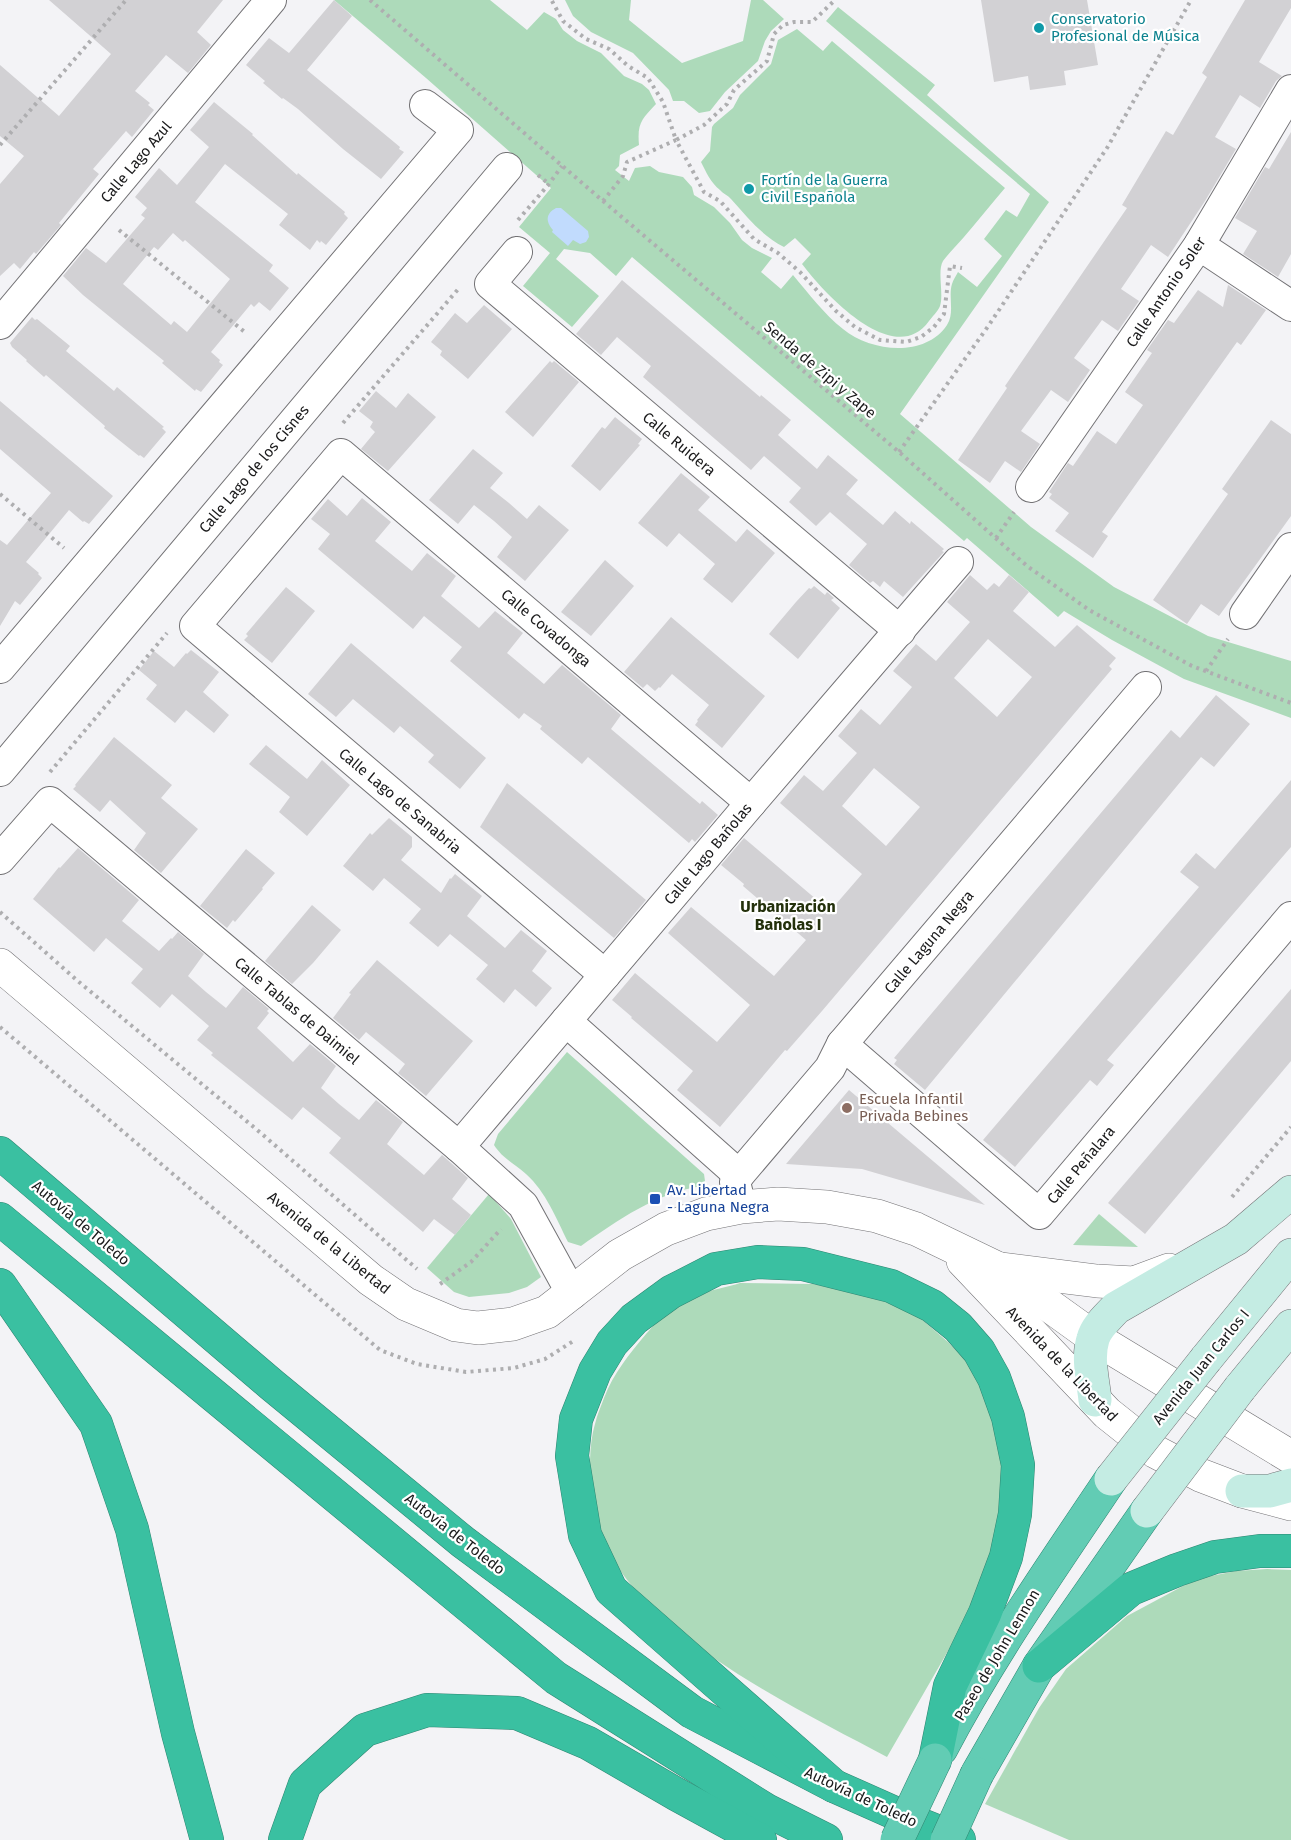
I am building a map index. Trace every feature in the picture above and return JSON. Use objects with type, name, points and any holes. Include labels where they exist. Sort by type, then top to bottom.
[{"type":"highway","name":"Autovía de Toledo","points":[[0,1153],[263,1377],[463,1542],[692,1712],[834,1786],[958,1840]]},
{"type":"highway","points":[[0,1219],[556,1678],[766,1810],[826,1840]]},
{"type":"highway","points":[[834,1786],[611,1590],[585,1535],[572,1456],[576,1419],[595,1371],[612,1343],[634,1319],[671,1292],[716,1269],[758,1263],[803,1264],[891,1286],[932,1306],[958,1327],[979,1351],[994,1378],[1008,1417],[1018,1465],[1015,1514],[1006,1557],[985,1613],[950,1686],[935,1760]]},
{"type":"highway","points":[[0,1285],[96,1424],[132,1529],[178,1733],[207,1840]]},
{"type":"highway","name":"Paseo de John Lennon","points":[[897,1840],[959,1715],[1018,1617],[1111,1479]]},
{"type":"highway","points":[[948,1840],[977,1774],[1039,1666],[1147,1511]]},
{"type":"highway","points":[[1039,1666],[1131,1589],[1215,1557],[1260,1551],[1291,1551]]},
{"type":"highway","points":[[285,1840],[305,1784],[365,1730],[427,1710],[517,1713],[588,1743],[760,1840]]},
{"type":"main road","points":[[1095,1400],[1091,1365],[1093,1337],[1116,1308],[1236,1239],[1291,1192]]},
{"type":"main road","name":"Avenida Juan Carlos I","points":[[1111,1479],[1291,1255]]},
{"type":"main road","points":[[1147,1511],[1240,1388],[1291,1326]]},
{"type":"main road","points":[[1242,1491],[1270,1491],[1291,1485]]},
{"type":"street","name":"Calle Lago Azul","points":[[0,324],[271,0]]},
{"type":"street","name":"Calle Antonio Soler","points":[[1031,487],[1199,245],[1291,90]]},
{"type":"street","points":[[0,668],[458,130],[425,105]]},
{"type":"street","name":"Calle Lago de los Cisnes","points":[[0,771],[507,168]]},
{"type":"street","points":[[1199,245],[1291,306]]},
{"type":"street","name":"Calle Ruidera","points":[[517,252],[489,285],[900,631]]},
{"type":"street","name":"Calle Lago de Sanabria","points":[[341,454],[195,626],[605,975]]},
{"type":"street","name":"Calle Covadonga","points":[[341,454],[751,803]]},
{"type":"street","points":[[1245,614],[1291,548]]},
{"type":"street","name":"Calle Lago Bañolas","points":[[459,1148],[958,562]]},
{"type":"street","name":"Calle Laguna Negra","points":[[739,1175],[830,1068],[842,1044],[1146,687]]},
{"type":"street","name":"Calle Tablas de Daimiel","points":[[0,859],[50,802],[459,1148],[523,1205],[572,1294]]},
{"type":"street","name":"Calle Peñalara","points":[[842,1044],[1039,1214],[1291,917]]},
{"type":"street","name":"Avenida de la Libertad","points":[[0,965],[371,1280],[406,1304],[456,1325],[478,1328],[513,1324],[547,1312],[620,1255],[666,1229],[706,1214],[741,1207],[778,1204],[827,1207],[877,1216],[916,1229],[998,1268],[1093,1337],[1291,1457]]},
{"type":"street","points":[[566,1021],[739,1175],[735,1182],[741,1207]]},
{"type":"street","name":"Avenida de la Libertad","points":[[947,1244],[1107,1413],[1156,1452],[1200,1475],[1242,1491],[1291,1504]]},
{"type":"street","name":"Avenida de la Libertad","points":[[998,1268],[1134,1284],[1207,1256]]},
{"type":"path","points":[[0,145],[126,0]]},
{"type":"path","name":"Senda de Zipi y Zape","points":[[370,0],[899,452],[1027,566],[1089,610],[1191,666],[1291,703]]},
{"type":"path","points":[[603,201],[623,176],[627,162],[704,125],[727,104],[734,90],[767,61],[774,34],[783,26],[794,22],[812,22],[835,0]]},
{"type":"path","points":[[899,452],[989,325],[1101,157],[1191,0]]},
{"type":"path","points":[[552,1],[563,21],[586,39],[609,49],[628,66],[648,78],[663,102],[676,140],[704,192],[720,201],[754,239],[778,253],[800,272],[836,311],[855,327],[880,340],[906,342],[921,338],[944,314],[950,266],[962,268]]},
{"type":"path","points":[[96,210],[269,352]]},
{"type":"path","points":[[0,494],[86,566]]},
{"type":"path","points":[[1206,671],[1245,614]]},
{"type":"path","points":[[0,912],[262,1134],[420,1272]]},
{"type":"path","points":[[1230,1199],[1291,1127]]},
{"type":"path","points":[[438,1287],[471,1262],[523,1205]]},
{"type":"green space","points":[[334,0],[490,0],[527,30],[544,12],[556,19],[563,30],[577,41],[601,53],[624,76],[642,84],[649,90],[656,104],[642,122],[639,131],[639,145],[620,155],[619,166],[615,170],[629,181],[635,168],[650,166],[659,172],[683,177],[692,187],[694,195],[714,207],[730,223],[742,240],[772,258],[761,272],[781,289],[793,275],[829,317],[855,337],[882,347],[912,347],[937,336],[947,325],[951,315],[952,284],[958,272],[977,287],[1002,256],[984,239],[1006,210],[1017,217],[1030,194],[826,21],[838,7],[935,85],[927,95],[1049,202],[900,414],[1031,527],[1114,587],[1208,636],[1291,661],[1291,718],[1184,679],[1064,611],[1058,617],[967,538],[964,541],[632,257],[616,276],[590,253],[564,249],[556,259],[599,296],[572,327],[523,286],[550,253],[519,227],[551,188]]},
{"type":"green space","points":[[565,0],[631,0],[629,20],[682,63],[743,41],[751,0],[763,0],[784,19],[771,31],[758,61],[725,92],[710,111],[699,113],[684,101],[673,101],[669,90],[633,53],[591,32],[573,16]]},
{"type":"green space","points":[[797,29],[823,51],[832,41],[1005,188],[943,261],[940,306],[929,321],[914,334],[897,337],[879,332],[842,307],[802,264],[811,254],[795,238],[784,247],[762,232],[714,184],[701,162],[710,151],[714,124],[733,108],[740,95],[771,64],[778,40]]},
{"type":"green space","points":[[567,1052],[704,1174],[705,1181],[702,1186],[653,1201],[581,1246],[568,1242],[550,1206],[533,1181],[501,1154],[494,1145],[498,1134]]},
{"type":"green space","points":[[489,1194],[511,1219],[541,1277],[527,1287],[509,1293],[469,1297],[454,1292],[427,1268]]},
{"type":"green space","points":[[1099,1214],[1138,1247],[1073,1245]]},
{"type":"green space","points":[[740,1283],[813,1284],[893,1303],[919,1317],[975,1370],[1001,1442],[1003,1495],[986,1573],[971,1611],[887,1757],[768,1692],[725,1666],[685,1637],[650,1606],[621,1572],[597,1524],[590,1480],[592,1436],[600,1407],[617,1372],[640,1341],[662,1317],[701,1294]]},
{"type":"green space","points":[[1291,1570],[1291,1840],[1069,1840],[985,1804],[1039,1708],[1066,1669],[1127,1616],[1196,1579],[1236,1571]]},
{"type":"water","points":[[556,208],[561,208],[588,231],[589,237],[586,242],[580,244],[573,240],[568,246],[552,232],[548,218]]},
{"type":"building","points":[[49,0],[223,0],[197,32],[211,45],[188,73],[166,55],[135,91],[150,103],[148,105],[154,110],[132,137],[126,131],[93,169],[99,174],[36,254],[34,252],[20,269],[14,263],[0,276],[0,184],[24,156],[0,136],[0,65],[59,116],[111,54]]},
{"type":"building","points":[[334,0],[352,16],[307,70],[404,152],[381,179],[298,109],[263,83],[265,81],[246,65],[269,38],[289,53]]},
{"type":"building","name":"Conservatorio Profesional de Música","points":[[981,0],[1087,0],[1098,65],[1064,71],[1066,85],[1030,90],[1028,76],[994,82]]},
{"type":"building","points":[[1245,0],[1291,0],[1291,8],[1259,62],[1282,76],[1276,81],[1260,108],[1240,95],[1215,137],[1236,149],[1205,201],[1168,257],[1151,245],[1121,289],[1139,301],[1118,331],[1102,320],[1074,358],[1090,370],[1068,402],[1051,390],[1021,431],[1040,444],[1021,472],[1005,461],[990,483],[958,460],[1007,388],[1005,386],[1127,208],[1122,205],[1166,131],[1173,135],[1207,77],[1202,73]]},
{"type":"building","points":[[214,102],[297,175],[298,173],[345,212],[348,218],[326,245],[317,240],[310,250],[279,225],[288,214],[225,164],[195,202],[273,265],[269,271],[289,288],[270,311],[259,302],[254,307],[251,304],[211,352],[223,365],[201,392],[196,389],[195,391],[162,363],[164,361],[63,276],[86,248],[106,263],[145,218],[141,215],[147,208],[135,197],[159,168],[177,185],[209,147],[190,130]],"holes":[[[173,233],[183,242],[185,240],[230,279],[187,332],[174,321],[171,325],[123,284],[154,247],[158,250]]]},
{"type":"building","points":[[1291,132],[1291,254],[1278,277],[1243,254],[1257,231],[1235,218],[1265,167],[1269,169]]},
{"type":"building","points":[[622,280],[760,397],[761,395],[791,420],[778,435],[817,469],[828,455],[858,480],[846,494],[883,525],[895,511],[910,524],[911,521],[944,549],[942,551],[944,552],[903,597],[884,581],[880,587],[873,581],[870,583],[849,565],[867,544],[830,512],[816,526],[789,502],[801,488],[764,456],[751,470],[643,377],[651,366],[617,337],[601,355],[576,334]]},
{"type":"building","points":[[1228,285],[1266,310],[1241,345],[1237,342],[1102,532],[1108,536],[1093,558],[1055,531],[1069,513],[1049,498],[1052,494],[1049,492],[1068,463],[1073,466],[1097,431],[1116,444],[1143,405],[1125,392],[1152,353],[1147,350],[1168,320],[1174,323],[1198,290],[1223,307]]},
{"type":"building","points":[[484,305],[512,329],[468,379],[440,355],[442,351],[431,342],[455,313],[467,323]]},
{"type":"building","points":[[32,317],[70,346],[66,351],[114,391],[117,387],[164,427],[162,428],[166,432],[144,458],[104,428],[105,426],[46,375],[44,377],[12,347],[10,343]]},
{"type":"building","points":[[550,361],[552,363],[554,361],[579,382],[533,437],[505,412]]},
{"type":"building","points":[[376,391],[396,408],[408,393],[436,417],[388,471],[361,449],[375,432],[370,427],[373,422],[359,411]]},
{"type":"building","points":[[0,401],[113,496],[89,524],[83,522],[69,510],[26,562],[42,578],[20,605],[15,601],[0,626],[0,540],[7,545],[51,493],[0,449]]},
{"type":"building","points":[[615,417],[642,439],[638,444],[640,445],[600,491],[571,466],[602,427],[605,429]]},
{"type":"building","points":[[1271,420],[1291,434],[1291,516],[1219,616],[1201,604],[1187,624],[1153,600],[1228,494],[1222,489]]},
{"type":"building","points":[[473,449],[503,473],[490,488],[527,519],[539,505],[569,530],[525,581],[497,557],[512,537],[494,521],[474,505],[458,524],[429,500]]},
{"type":"building","points":[[681,473],[710,497],[698,510],[736,542],[747,529],[775,553],[732,603],[703,579],[715,564],[679,533],[667,547],[638,523]]},
{"type":"building","points":[[362,498],[391,522],[375,541],[412,571],[427,553],[456,576],[441,596],[479,628],[495,611],[523,633],[507,653],[544,684],[562,665],[621,715],[611,729],[700,804],[702,801],[718,815],[695,842],[692,839],[689,843],[588,757],[582,764],[540,729],[542,726],[524,713],[519,719],[450,661],[462,647],[424,616],[413,629],[318,549],[330,534],[311,519],[328,499],[347,516]]},
{"type":"building","points":[[605,560],[634,586],[591,636],[561,612]]},
{"type":"building","points":[[970,575],[987,590],[994,583],[999,587],[1009,575],[1029,592],[1013,611],[1055,647],[1077,625],[1116,658],[1109,666],[1112,669],[822,1011],[787,1051],[785,1050],[720,1127],[677,1090],[693,1071],[612,1000],[635,973],[717,1042],[750,1005],[668,933],[691,907],[774,976],[806,940],[721,865],[744,838],[830,911],[862,874],[780,803],[804,775],[823,791],[857,753],[838,736],[861,709],[880,725],[912,687],[893,671],[916,644],[936,661],[970,622],[947,602]],"holes":[[[988,639],[1032,677],[997,717],[954,678]],[[874,768],[920,807],[886,846],[842,806]]]},
{"type":"building","points":[[814,586],[825,595],[827,592],[834,598],[831,600],[840,608],[798,659],[769,634],[809,588]]},
{"type":"building","points":[[286,587],[315,611],[272,663],[244,640],[248,636],[246,634]]},
{"type":"building","points":[[671,617],[765,696],[722,748],[695,725],[709,705],[672,674],[655,691],[647,684],[643,688],[624,672]]},
{"type":"building","points":[[351,643],[486,758],[460,789],[428,762],[434,755],[400,726],[394,733],[353,699],[336,717],[308,694]]},
{"type":"building","points":[[191,650],[219,672],[203,692],[229,715],[214,733],[186,710],[175,723],[146,699],[157,685],[139,670],[154,651],[174,667]]},
{"type":"building","points":[[1216,695],[1250,724],[1214,767],[1201,757],[925,1090],[894,1064],[897,1060],[894,1058],[1171,730],[1180,738]]},
{"type":"building","points":[[114,737],[172,785],[161,798],[198,829],[161,873],[134,850],[146,833],[110,800],[100,812],[73,789]]},
{"type":"building","points":[[266,745],[307,779],[322,760],[350,785],[307,836],[279,812],[290,797],[249,764]]},
{"type":"building","points":[[1291,780],[1291,847],[1107,1060],[1114,1065],[1097,1086],[1090,1080],[1015,1167],[983,1140],[1199,887],[1180,872],[1196,853],[1215,869]]},
{"type":"building","points":[[507,783],[646,900],[614,938],[480,827]]},
{"type":"building","points":[[389,818],[412,837],[412,847],[401,860],[441,893],[455,874],[482,896],[467,916],[505,948],[521,930],[547,951],[532,971],[552,988],[536,1007],[515,989],[504,1003],[476,979],[488,965],[450,934],[438,947],[409,923],[421,909],[384,878],[373,891],[343,866],[370,833],[372,835]]},
{"type":"building","points":[[78,848],[139,900],[122,921],[159,951],[178,932],[204,954],[188,976],[206,992],[226,1008],[243,987],[269,1009],[267,1011],[269,1013],[257,1028],[293,1062],[310,1044],[336,1066],[321,1088],[339,1104],[359,1120],[376,1100],[403,1122],[387,1144],[424,1175],[442,1155],[468,1178],[452,1199],[471,1215],[455,1235],[434,1219],[423,1232],[329,1153],[341,1138],[303,1107],[292,1120],[211,1055],[213,1053],[197,1040],[209,1026],[172,994],[160,1008],[131,983],[143,969],[106,938],[94,952],[33,899]]},
{"type":"building","points":[[246,849],[275,873],[235,922],[233,920],[227,928],[200,906]]},
{"type":"building","points":[[312,905],[341,930],[292,984],[265,961]]},
{"type":"building","points":[[377,960],[473,1041],[426,1096],[398,1073],[405,1064],[366,1032],[359,1040],[333,1018],[351,994],[349,993]]},
{"type":"building","points":[[1291,989],[1291,1061],[1145,1234],[1108,1203]]},
{"type":"building","points":[[849,1090],[985,1205],[862,1169],[786,1164]]},
{"type":"place","name":"Conservatorio Profesional de Música","points":[[1039,28]]},
{"type":"place","name":"Fortín de la Guerra Civil Española","points":[[749,189]]},
{"type":"place","name":"Escuela Infantil Privada Bebines","points":[[847,1108]]},
{"type":"place","name":"Av. Libertad - Laguna Negra","points":[[655,1199]]},
{"type":"district","name":"Urbanización Bañolas I","points":[[788,915]]}]
